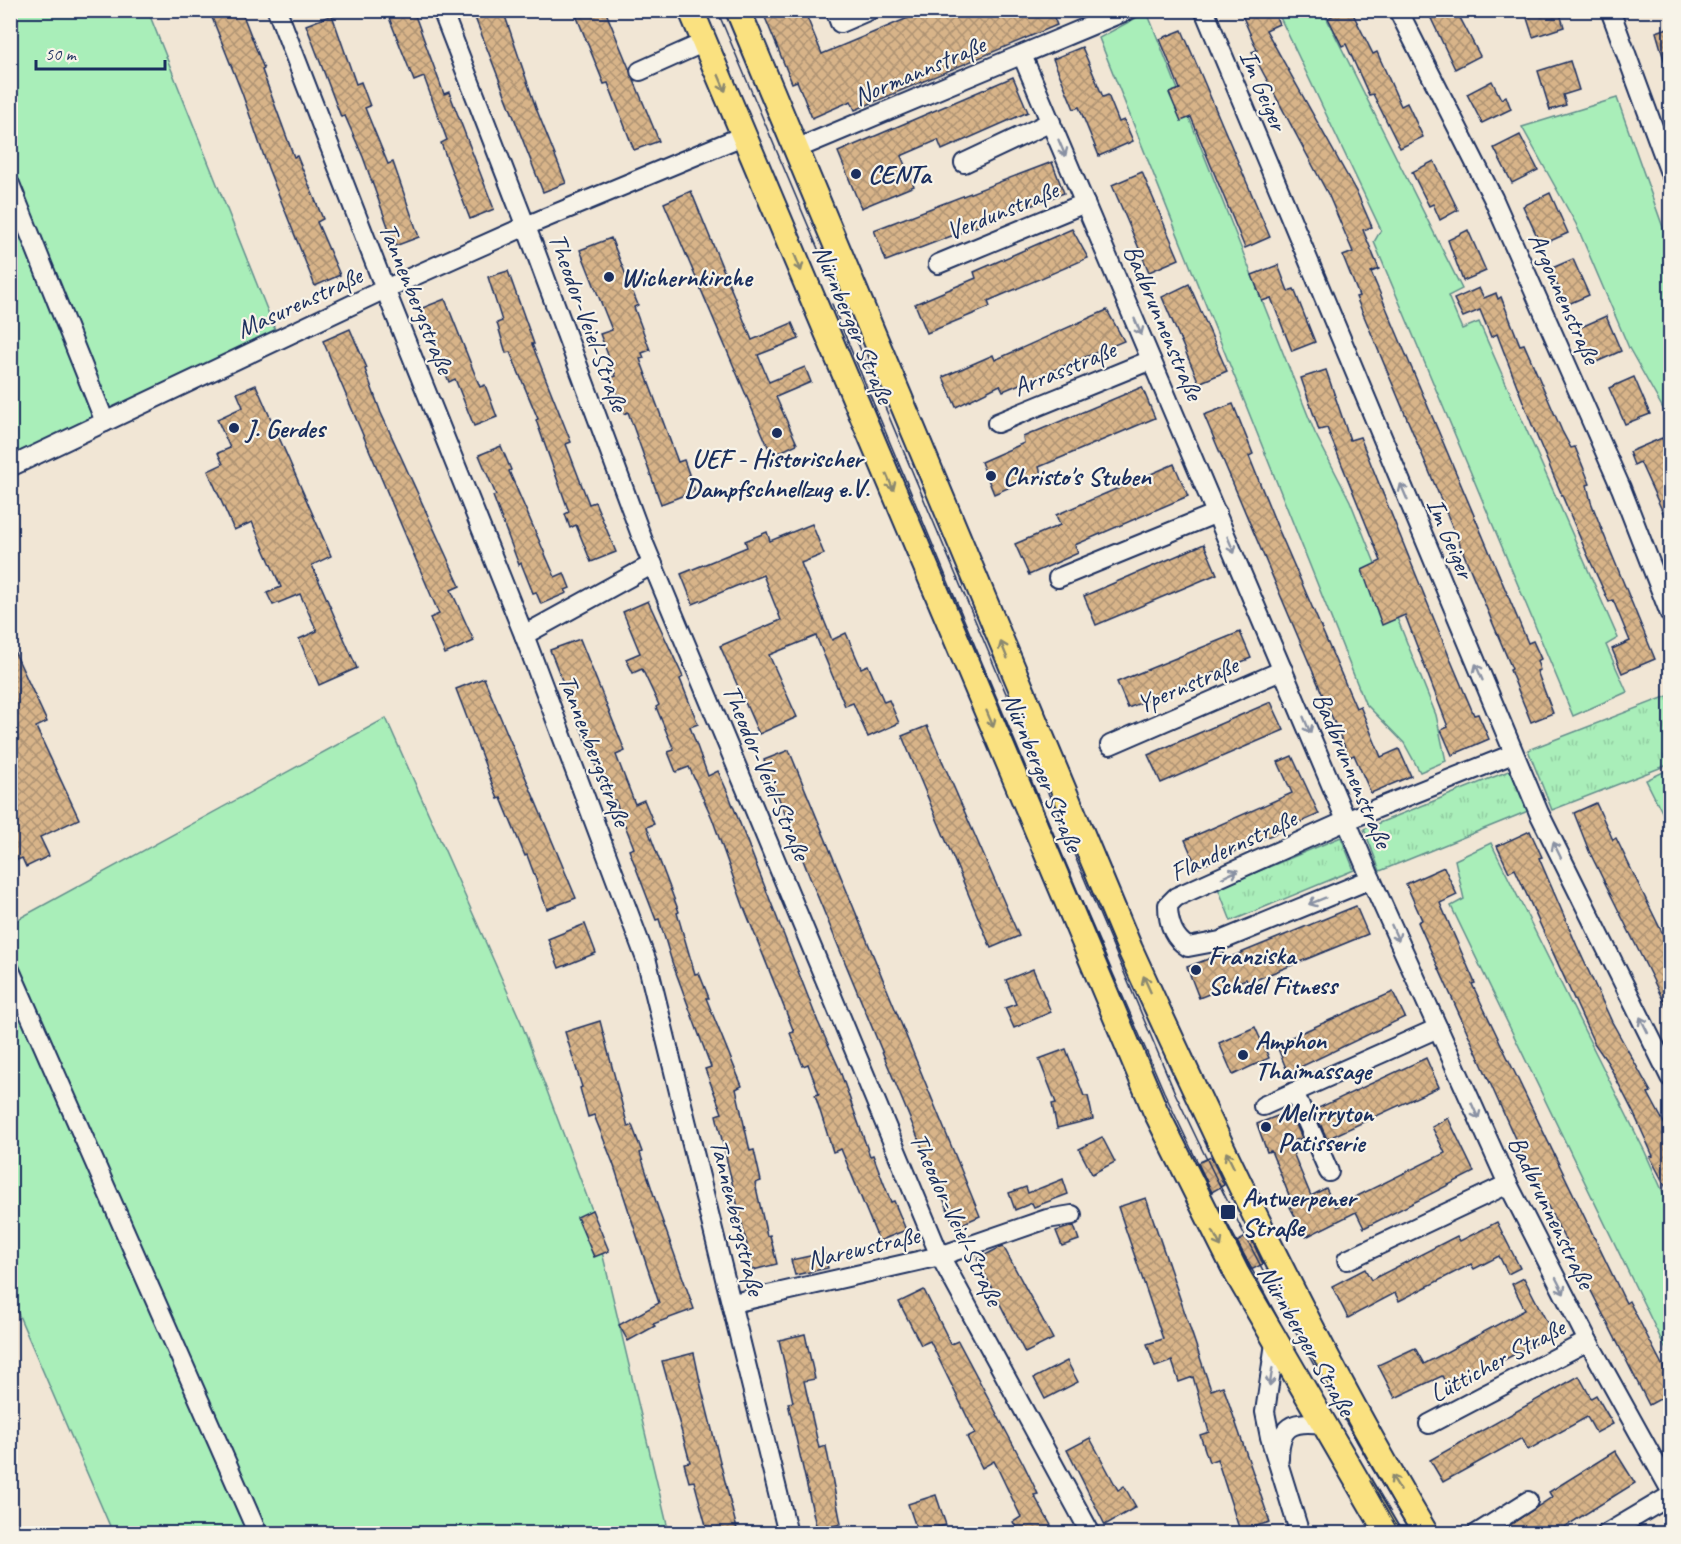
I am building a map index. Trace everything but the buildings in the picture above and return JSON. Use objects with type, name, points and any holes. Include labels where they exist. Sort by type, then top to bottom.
[{"type":"main road","name":"Nürnberger Straße","points":[[691,10],[1155,1110],[1212,1227],[1275,1343],[1388,1533]]},
{"type":"main road","name":"Nürnberger Straße","points":[[738,10],[1070,806],[1175,1047],[1301,1306],[1382,1461],[1426,1533]]},
{"type":"street","name":"Tannenbergstraße","points":[[277,10],[385,289],[524,635],[647,962],[788,1533]]},
{"type":"street","name":"Theodor-Veiel-Straße","points":[[442,10],[653,564],[940,1256],[1091,1533]]},
{"type":"street","points":[[835,10],[840,23],[870,10]]},
{"type":"street","name":"Im Geiger","points":[[1204,10],[1539,813],[1671,1077]]},
{"type":"street","name":"Argonnenstraße","points":[[1398,10],[1493,198],[1621,488],[1671,614]]},
{"type":"street","points":[[1610,10],[1671,173]]},
{"type":"street","name":"Normannstraße","points":[[796,149],[1126,11]]},
{"type":"street","points":[[640,71],[705,42]]},
{"type":"street","name":"Badbrunnenstraße","points":[[1022,55],[1348,820],[1371,879],[1508,1185],[1588,1341],[1671,1489]]},
{"type":"street","points":[[964,163],[1051,122]]},
{"type":"street","name":"Masurenstraße","points":[[10,467],[385,289],[526,226],[745,135]]},
{"type":"street","points":[[10,184],[105,422]]},
{"type":"street","name":"Verdunstraße","points":[[938,264],[1085,203]]},
{"type":"street","name":"Arrasstraße","points":[[997,423],[1152,360]]},
{"type":"street","points":[[1058,578],[1217,513]]},
{"type":"street","points":[[524,635],[653,564]]},
{"type":"street","name":"Ypernstraße","points":[[1110,745],[1283,670]]},
{"type":"street","name":"Flandernstraße","points":[[1371,879],[1220,941],[1188,947],[1173,933],[1168,905],[1176,897],[1348,820],[1514,754]]},
{"type":"street","points":[[10,969],[258,1533]]},
{"type":"street","points":[[1263,1106],[1438,1028]]},
{"type":"street","points":[[1294,1092],[1329,1172]]},
{"type":"street","points":[[1347,1260],[1508,1185]]},
{"type":"street","name":"Narewstraße","points":[[733,1303],[940,1256],[1047,1219],[1072,1215]]},
{"type":"street","name":"Lütticher Straße","points":[[1429,1424],[1588,1341]]},
{"type":"street","points":[[1275,1343],[1265,1412],[1300,1533]]},
{"type":"street","points":[[1279,1464],[1279,1443],[1285,1430],[1301,1421],[1322,1424]]},
{"type":"street","points":[[1606,1533],[1671,1496]]},
{"type":"street","points":[[1476,1533],[1528,1501]]},
{"type":"green space","points":[[10,11],[148,11],[276,332],[11,456]]},
{"type":"green space","points":[[1277,11],[1323,11],[1462,289],[1448,296],[1462,329],[1479,322],[1618,638],[1606,645],[1627,692],[1573,716],[1374,242],[1381,230]]},
{"type":"green space","points":[[1147,12],[1315,433],[1350,501],[1436,715],[1446,761],[1420,772],[1404,743],[1365,703],[1099,38]]},
{"type":"green space","points":[[1617,98],[1670,247],[1670,421],[1629,348],[1576,224],[1522,127]]},
{"type":"green space","points":[[1670,695],[1670,764],[1552,810],[1528,750]]},
{"type":"green space","points":[[386,718],[521,1022],[592,1210],[669,1533],[113,1533],[11,1297],[11,923]]},
{"type":"green space","points":[[1670,769],[1670,828],[1646,780]]},
{"type":"green space","points":[[1511,770],[1528,811],[1380,871],[1364,829]]},
{"type":"green space","points":[[1341,837],[1354,870],[1231,921],[1218,888]]},
{"type":"green space","points":[[1491,843],[1645,1152],[1670,1208],[1670,1358],[1451,906],[1464,899],[1455,860]]},
{"type":"tram line","points":[[717,10],[1175,1093],[1287,1316],[1411,1534]]},
{"type":"tram line","points":[[832,304],[1080,897],[1164,1092],[1209,1186]]},
{"type":"tram line","points":[[1225,1219],[1280,1322]]},
{"type":"tram line","points":[[1370,1481],[1400,1534]]},
{"type":"place","name":"CENTa","points":[[856,174]]},
{"type":"place","name":"Wichernkirche","points":[[609,277]]},
{"type":"place","name":"J. Gerdes","points":[[234,428]]},
{"type":"place","name":"UEF - Historischer Dampfschnellzug e.V.","points":[[777,433]]},
{"type":"place","name":"Christo's Stuben","points":[[991,476]]},
{"type":"place","name":"Franziska Schdel Fitness","points":[[1196,970]]},
{"type":"place","name":"Amphon Thaimassage","points":[[1243,1055]]},
{"type":"place","name":"Melirryton Patisserie","points":[[1266,1127]]},
{"type":"place","name":"Antwerpener Straße","points":[[1228,1212]]}]
